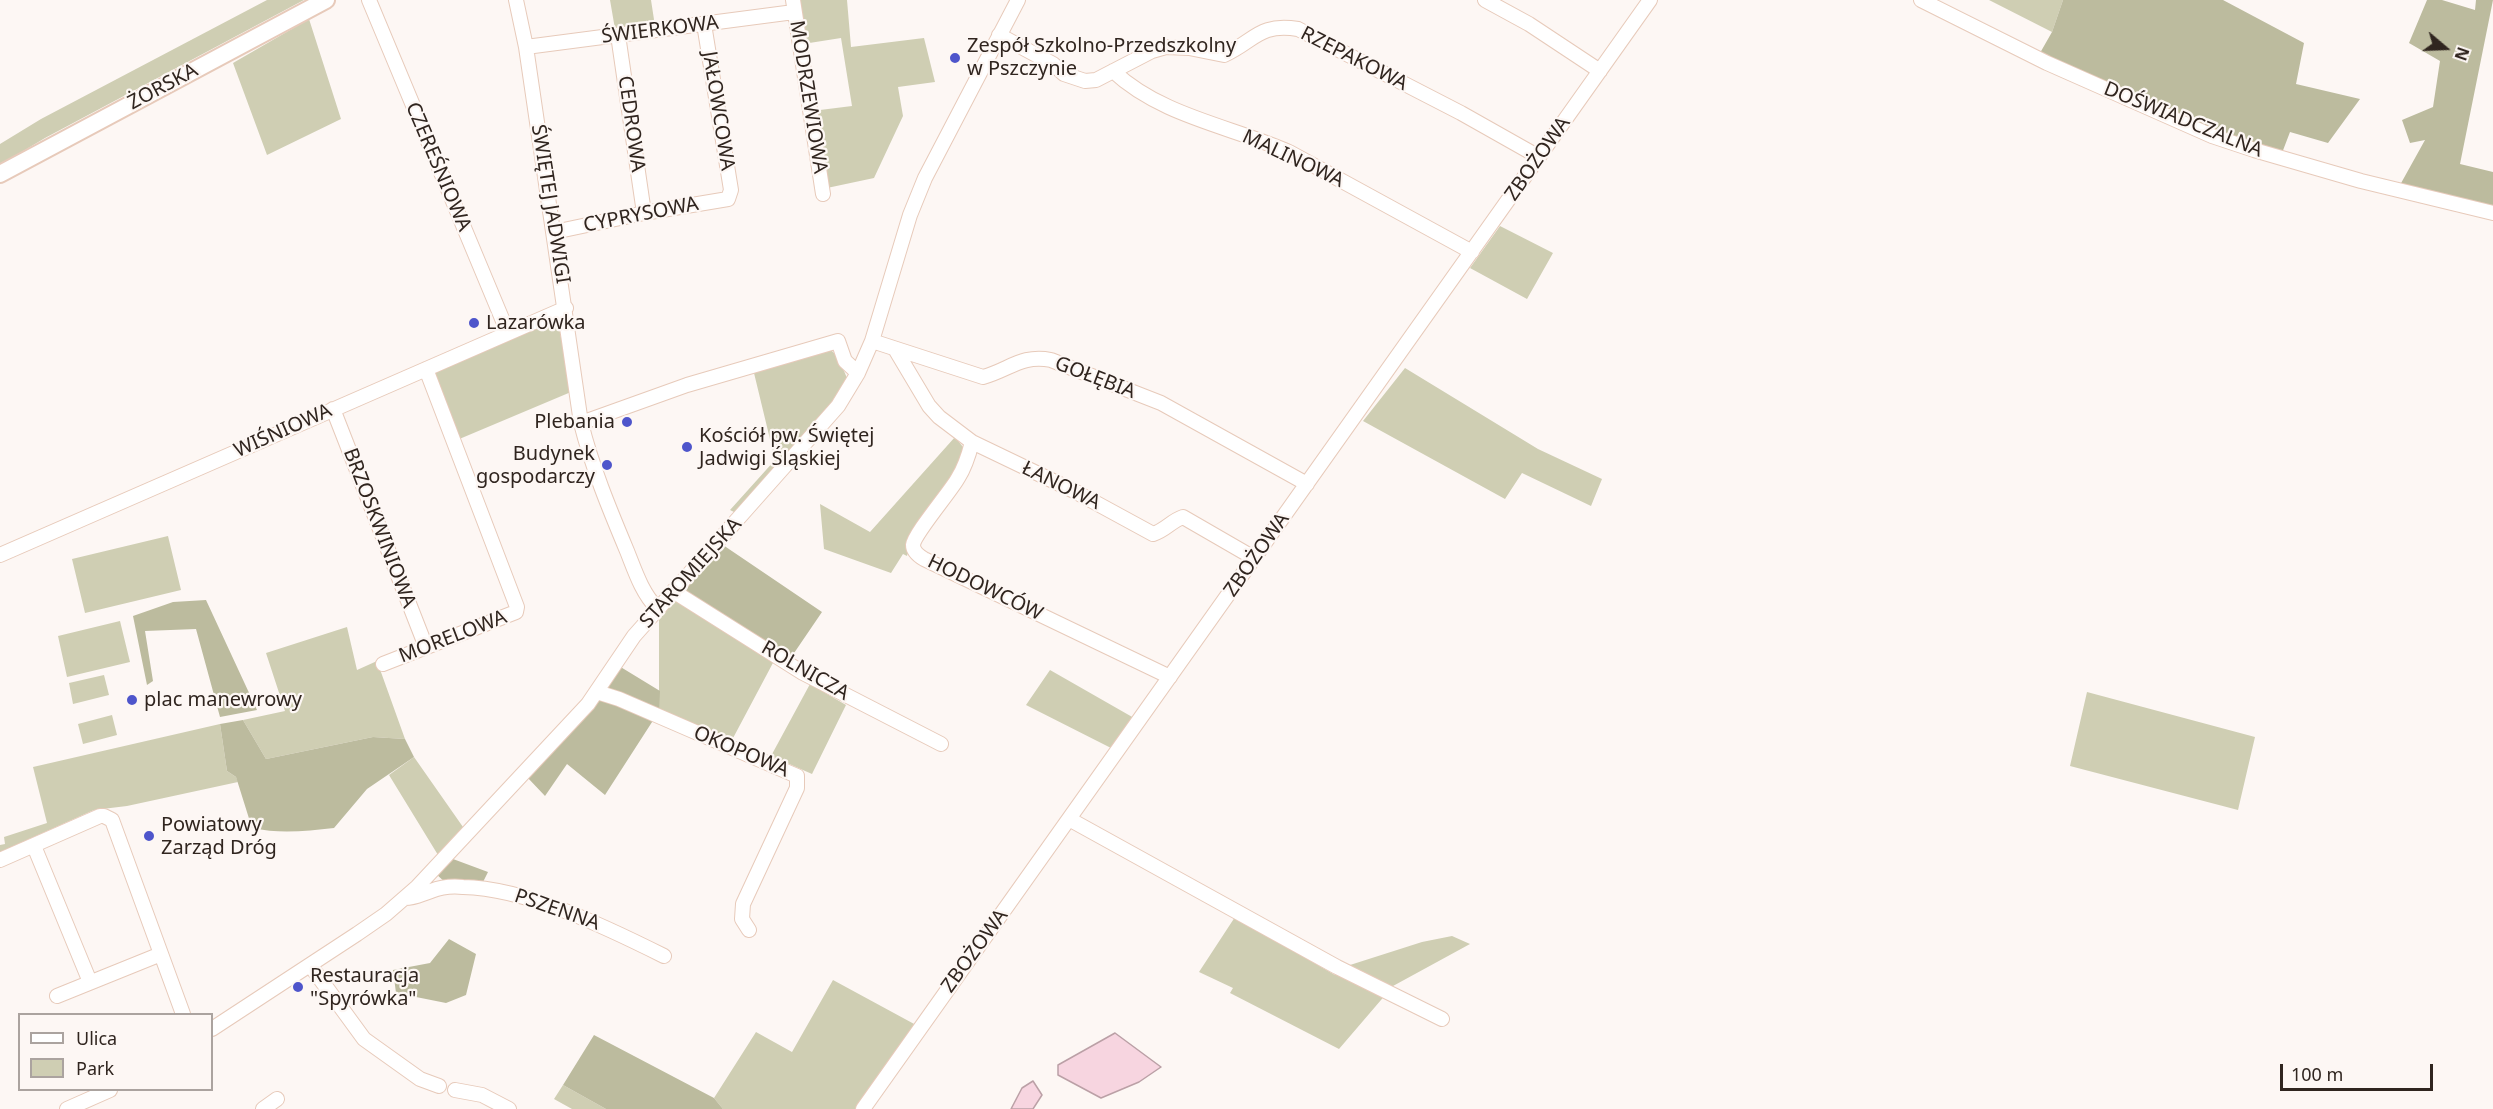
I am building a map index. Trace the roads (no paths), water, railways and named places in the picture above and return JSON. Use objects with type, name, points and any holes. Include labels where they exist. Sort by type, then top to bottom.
[{"type":"main road","name":"ŻORSKA","points":[[0,174],[326,0]]},
{"type":"street","name":"CZEREŚNIOWA","points":[[369,0],[508,333]]},
{"type":"street","name":"ŚWIĘTEJ JADWIGI","points":[[516,0],[526,47],[566,308],[581,423],[592,466],[606,501],[645,593],[657,608]]},
{"type":"street","name":"STAROMIEJSKA","points":[[213,1028],[376,921],[405,898],[557,739],[597,692],[622,652],[657,608],[829,418],[858,373],[872,341],[913,206],[933,161],[1018,0]]},
{"type":"street","points":[[1485,0],[1529,24],[1600,71]]},
{"type":"street","name":"ZBOŻOWA","points":[[863,1109],[1650,0]]},
{"type":"street","name":"DOŚWIADCZALNA","points":[[1921,0],[2047,63],[2212,136],[2341,176],[2493,213]]},
{"type":"street","name":"ŚWIERKOWA","points":[[526,47],[704,24],[794,6]]},
{"type":"street","name":"MODRZEWIOWA","points":[[794,6],[823,194]]},
{"type":"street","name":"JAŁOWCOWA","points":[[704,24],[731,190],[728,199]]},
{"type":"street","name":"RZEPAKOWA","points":[[999,35],[1076,80],[1096,80],[1152,51],[1166,47],[1190,48],[1224,55],[1260,32],[1285,27],[1298,29],[1539,156]]},
{"type":"street","name":"CEDROWA","points":[[618,35],[644,213]]},
{"type":"street","name":"MALINOWA","points":[[1113,71],[1130,87],[1163,105],[1289,152],[1472,252]]},
{"type":"street","name":"CYPRYSOWA","points":[[554,232],[644,213],[728,199]]},
{"type":"street","name":"WIŚNIOWA","points":[[0,555],[566,308]]},
{"type":"street","points":[[581,423],[687,385],[837,340],[845,361],[858,373]]},
{"type":"street","name":"GOŁĘBIA","points":[[872,341],[983,377],[1024,359],[1037,357],[1051,360],[1161,403],[1307,484]]},
{"type":"street","name":"ŁANOWA","points":[[895,349],[929,406],[939,417],[972,442],[1074,491],[1153,534],[1165,531],[1175,520],[1183,517],[1254,558]]},
{"type":"street","name":"MORELOWA","points":[[383,664],[516,612],[518,607],[426,369]]},
{"type":"street","name":"BRZOSKWINIOWA","points":[[333,409],[426,647]]},
{"type":"street","name":"HODOWCÓW","points":[[972,442],[960,475],[916,535],[913,545],[916,553],[924,559],[1170,677]]},
{"type":"street","name":"ROLNICZA","points":[[674,591],[803,673],[941,744]]},
{"type":"street","name":"OKOPOWA","points":[[597,692],[619,699],[797,776],[797,788],[743,904],[742,919],[749,930]]},
{"type":"street","points":[[0,860],[100,816],[112,820],[183,1013]]},
{"type":"street","points":[[1069,819],[1337,968],[1442,1018]]},
{"type":"street","points":[[34,846],[90,982]]},
{"type":"street","points":[[431,872],[444,888]]},
{"type":"street","name":"PSZENNA","points":[[405,898],[416,898],[444,888],[473,887],[519,896],[609,929],[663,956]]},
{"type":"street","points":[[57,996],[161,954]]},
{"type":"street","points":[[310,965],[364,1039],[420,1079],[439,1086]]},
{"type":"street","points":[[455,1090],[482,1095],[509,1109]]},
{"type":"street","points":[[66,1109],[106,1091]]},
{"type":"street","points":[[263,1109],[277,1099]]},
{"type":"place","name":"Zespół Szkolno-Przedszkolny w Pszczynie","points":[[955,58]]},
{"type":"place","name":"Lazarówka","points":[[474,323]]},
{"type":"place","name":"Plebania","points":[[627,422]]},
{"type":"place","name":"Kościół pw. Świętej Jadwigi Śląskiej","points":[[687,447]]},
{"type":"place","name":"Budynek gospodarczy","points":[[607,465]]},
{"type":"place","name":"plac manewrowy","points":[[132,700]]},
{"type":"place","name":"Powiatowy Zarząd Dróg","points":[[149,836]]},
{"type":"place","name":"Restauracja \"Spyrówka\"","points":[[298,987]]}]
